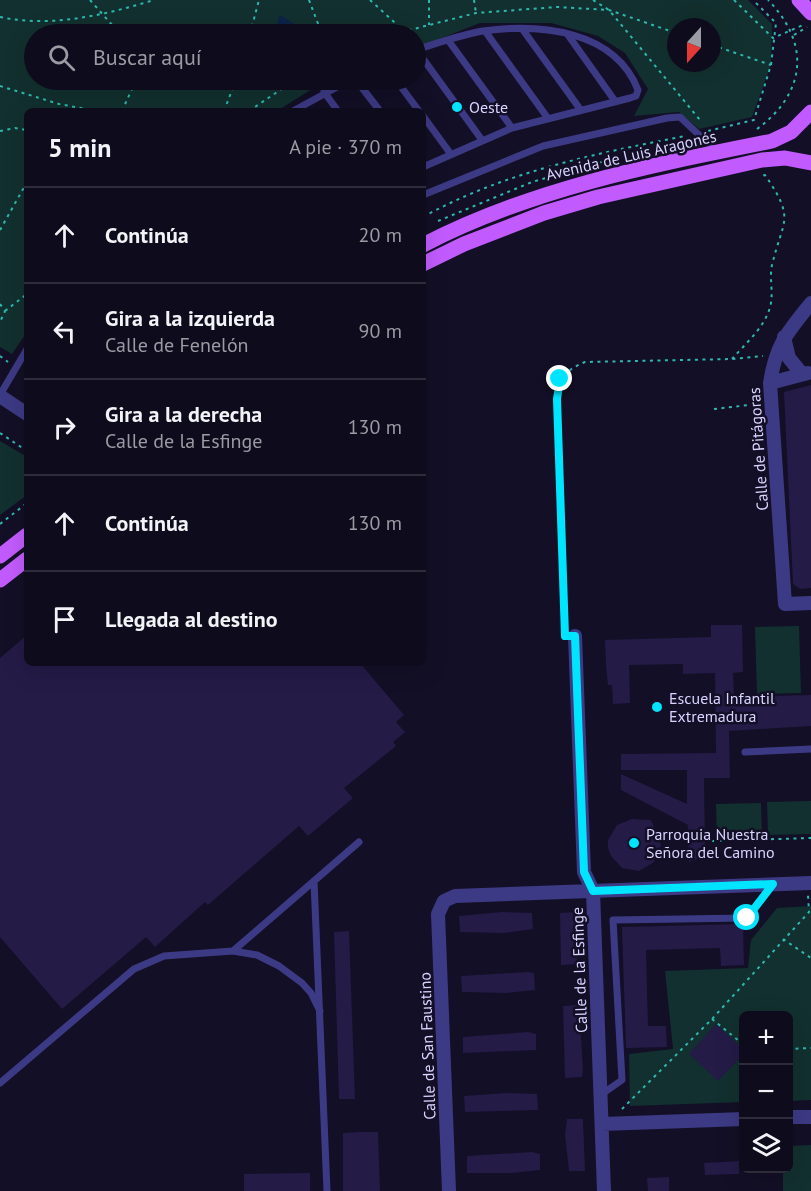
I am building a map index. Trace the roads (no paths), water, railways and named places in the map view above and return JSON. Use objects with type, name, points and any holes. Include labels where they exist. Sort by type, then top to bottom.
[{"type":"main road","points":[[800,0],[808,21]]},
{"type":"main road","name":"Avenida de Luis Aragonés","points":[[426,243],[457,227],[537,196],[593,179],[772,141],[791,132],[811,112]]},
{"type":"main road","name":"Avenida de Luis Aragonés","points":[[426,263],[507,226],[598,197],[762,160],[784,158],[811,163]]},
{"type":"main road","points":[[0,556],[24,537]]},
{"type":"main road","points":[[0,580],[24,561]]},
{"type":"street","name":"Calle de Pitágoras","points":[[811,303],[784,337],[775,354],[770,383],[785,604],[811,603]]},
{"type":"street","points":[[784,337],[789,357],[807,374]]},
{"type":"street","points":[[770,383],[807,374]]},
{"type":"street","points":[[0,395],[24,412]]},
{"type":"street","name":"Calle de la Esfinge","points":[[575,636],[584,872],[593,891],[604,1191]]},
{"type":"street","points":[[593,891],[773,884],[810,889]]},
{"type":"street","name":"Calle de San Faustino","points":[[449,1191],[438,914],[444,902],[455,896],[593,891]]},
{"type":"street","points":[[793,1118],[811,1117]]},
{"type":"street","points":[[602,1124],[739,1119]]},
{"type":"lane","points":[[523,30],[580,110]]},
{"type":"lane","points":[[426,46],[485,31],[546,30],[597,43],[615,54],[634,77],[638,90],[636,96],[547,117],[512,128],[450,153],[426,165]]},
{"type":"lane","points":[[485,31],[547,117]]},
{"type":"lane","points":[[568,35],[615,101]]},
{"type":"lane","points":[[448,40],[512,128]]},
{"type":"lane","points":[[426,63],[482,140]]},
{"type":"lane","points":[[298,108],[328,90]]},
{"type":"lane","points":[[364,90],[378,108]]},
{"type":"lane","points":[[403,90],[417,108]]},
{"type":"lane","points":[[324,92],[336,108]]},
{"type":"lane","points":[[426,194],[543,146],[667,118],[680,117],[717,152]]},
{"type":"lane","points":[[426,120],[450,153]]},
{"type":"lane","points":[[0,395],[24,354]]},
{"type":"lane","points":[[745,752],[811,749]]},
{"type":"lane","points":[[233,951],[358,842]]},
{"type":"lane","points":[[314,881],[327,1191]]},
{"type":"lane","points":[[600,1096],[622,1080],[613,921],[747,918],[773,884]]},
{"type":"lane","points":[[0,1083],[143,963],[164,956],[233,951],[257,955],[291,974],[311,993],[320,1011]]},
{"type":"water","points":[[280,15],[294,24],[277,24]]},
{"type":"place","name":"Oeste","points":[[457,107]]},
{"type":"place","name":"Escuela Infantil Extremadura","points":[[657,707]]},
{"type":"place","name":"Parroquia Nuestra Señora del Camino","points":[[634,843]]}]
